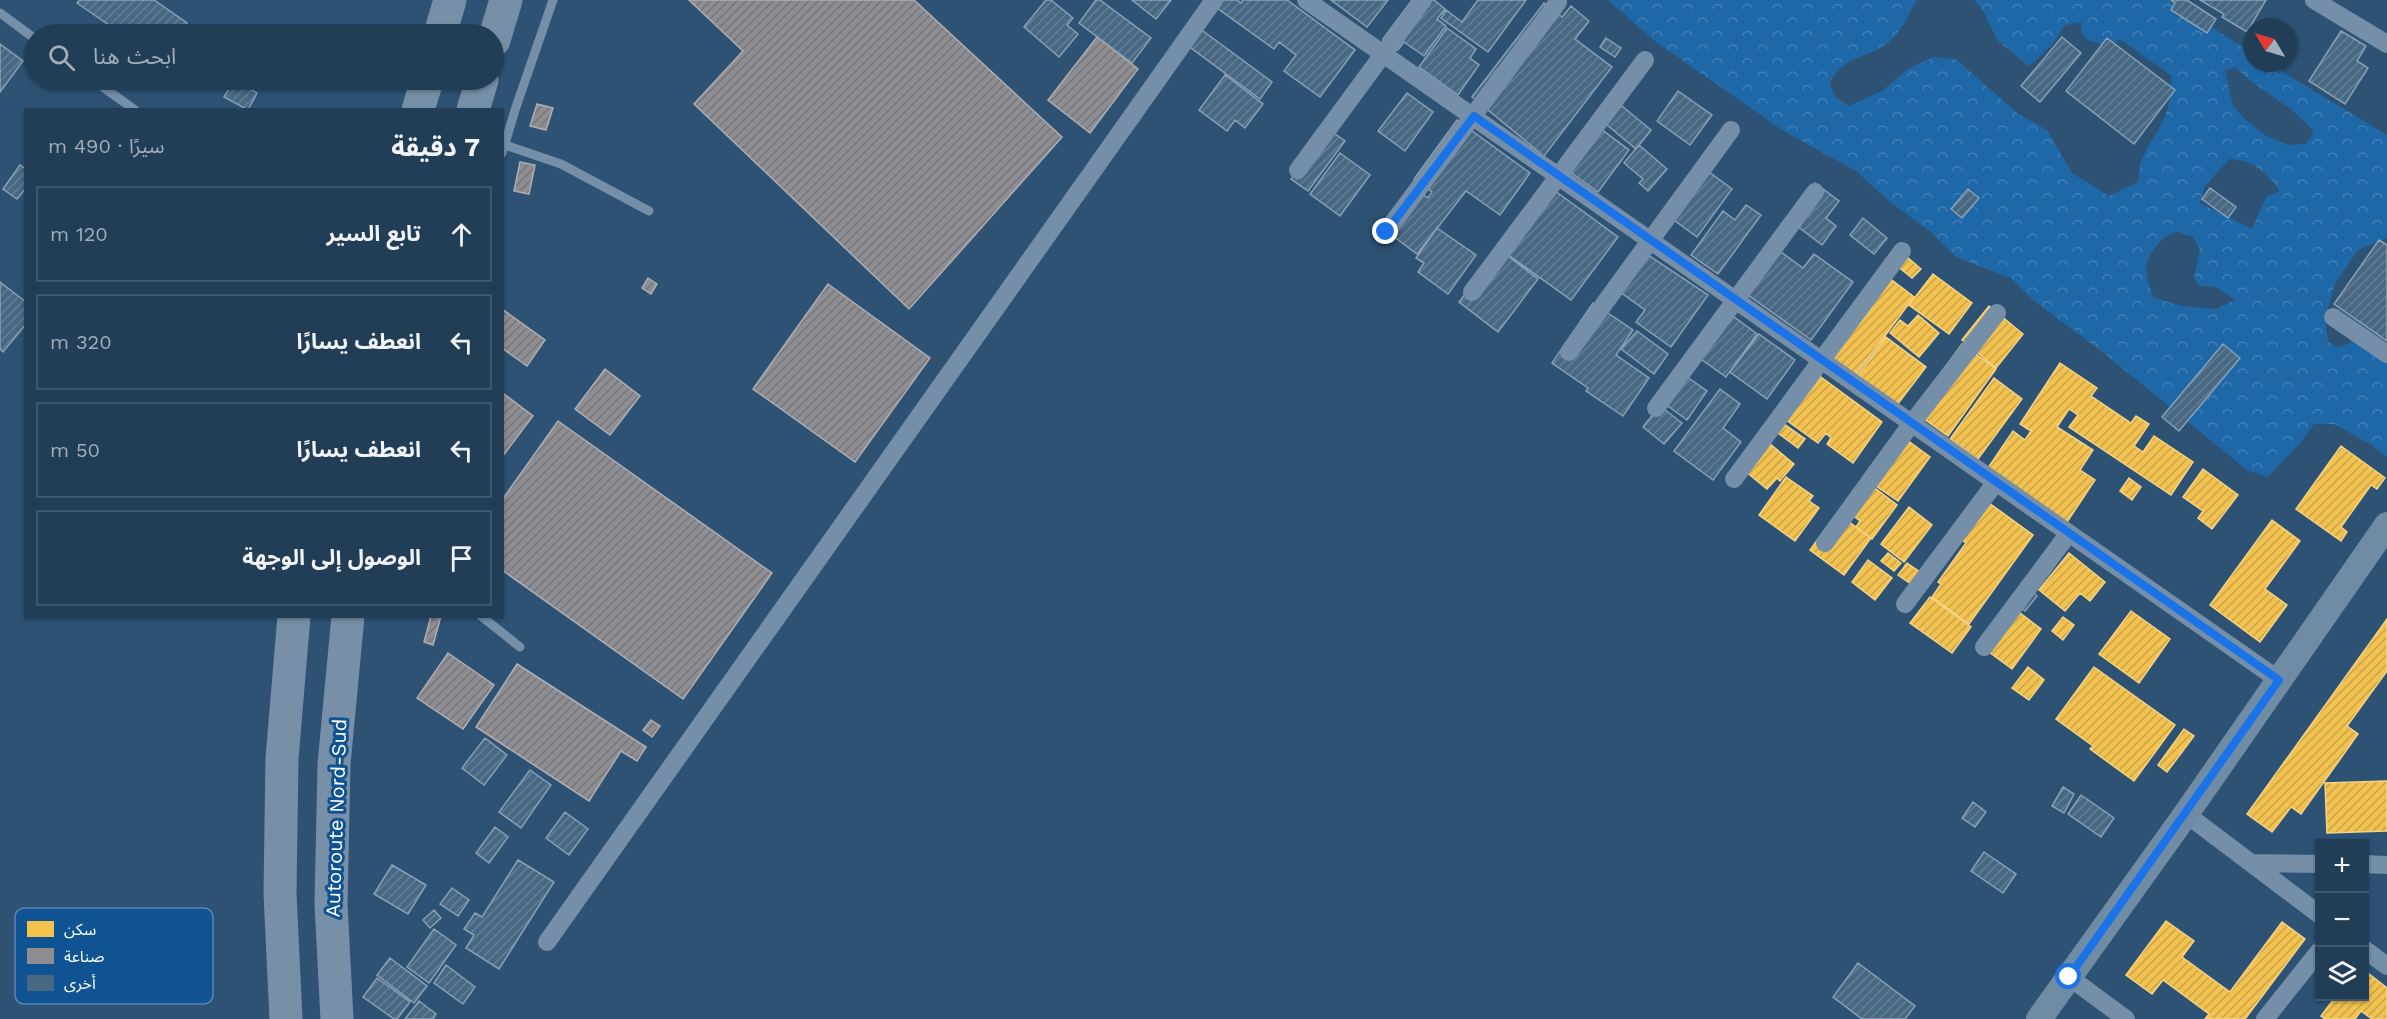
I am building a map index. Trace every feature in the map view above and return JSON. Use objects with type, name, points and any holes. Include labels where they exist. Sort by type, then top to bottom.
[{"type":"highway","points":[[443,24],[450,0]]},
{"type":"highway","points":[[499,24],[506,0]]},
{"type":"highway","points":[[419,108],[424,90]]},
{"type":"highway","points":[[474,108],[479,90]]},
{"type":"highway","points":[[286,1019],[280,892],[282,758],[294,618]]},
{"type":"highway","name":"Autoroute Nord-Sud","points":[[337,1019],[331,904],[334,764],[348,618]]},
{"type":"main road","points":[[2039,1019],[2186,814],[2387,525]]},
{"type":"street","points":[[547,942],[1214,0]]},
{"type":"street","points":[[1306,0],[2279,680]]},
{"type":"street","points":[[1298,170],[1423,0]]},
{"type":"street","points":[[2314,0],[2387,44]]},
{"type":"street","points":[[1386,232],[1558,2]]},
{"type":"street","points":[[1472,292],[1645,60]]},
{"type":"street","points":[[1569,352],[1731,130]]},
{"type":"street","points":[[1656,408],[1815,192]]},
{"type":"street","points":[[1734,479],[1902,251]]},
{"type":"street","points":[[1825,543],[1912,423],[1997,313]]},
{"type":"street","points":[[2333,317],[2387,354]]},
{"type":"street","points":[[1905,604],[1996,482]]},
{"type":"street","points":[[1984,647],[2069,533]]},
{"type":"street","points":[[2186,814],[2315,912]]},
{"type":"street","points":[[2251,863],[2315,864]]},
{"type":"street","points":[[2369,864],[2387,865]]},
{"type":"street","points":[[2369,953],[2387,966]]},
{"type":"street","points":[[2265,1019],[2315,955]]},
{"type":"street","points":[[2069,977],[2126,1019]]},
{"type":"lane","points":[[553,0],[504,149],[561,164],[649,211]]},
{"type":"lane","points":[[0,13],[24,31]]},
{"type":"lane","points":[[107,90],[132,108]]},
{"type":"lane","points":[[483,618],[520,648]]},
{"type":"green space","points":[[1608,0],[1917,0],[1894,38],[1847,64],[1834,75],[1830,84],[1835,96],[1849,106],[1882,91],[1908,69],[1933,57],[1956,59],[2017,113],[2047,130],[2072,173],[2109,196],[2138,182],[2145,153],[2168,109],[2172,76],[2120,39],[2110,47],[2086,39],[2081,31],[2082,22],[2065,25],[2052,45],[2029,66],[1998,41],[1975,0],[2169,0],[2243,47],[2243,72],[2283,72],[2387,135],[2387,238],[2358,250],[2335,284],[2325,319],[2328,341],[2338,348],[2348,344],[2355,337],[2387,347],[2387,457],[2368,443],[2334,424],[2314,424],[2300,443],[2268,477],[2247,470],[2105,354],[2033,300],[2010,278],[1956,257],[1932,233],[1889,201],[1856,171],[1785,132],[1656,42]],"holes":[[[2235,67],[2306,123],[2314,133],[2306,144],[2288,145],[2265,135],[2233,106],[2225,70]],[[2229,159],[2246,162],[2259,168],[2280,191],[2266,197],[2252,229],[2200,203],[2205,186]],[[2178,232],[2193,237],[2200,250],[2194,277],[2199,286],[2216,287],[2235,300],[2216,309],[2181,306],[2153,297],[2146,269],[2149,257],[2162,240]]]},
{"type":"building: سكن","points":[[1900,251],[1921,269],[1912,278],[1891,261]]},
{"type":"building: سكن","points":[[1880,271],[1914,297],[1855,376],[1821,350]]},
{"type":"building: سكن","points":[[1933,274],[1972,303],[1949,334],[1909,305]]},
{"type":"building: سكن","points":[[1989,306],[2023,334],[1996,368],[1962,340]]},
{"type":"building: سكن","points":[[1918,315],[1939,333],[1919,357],[1890,333],[1900,320],[1908,326]]},
{"type":"building: سكن","points":[[1886,337],[1926,367],[1897,405],[1858,375]]},
{"type":"building: سكن","points":[[1962,344],[1996,369],[1948,436],[1913,411]]},
{"type":"building: سكن","points":[[2060,363],[2097,388],[2091,396],[2131,423],[2136,416],[2149,424],[2134,446],[2143,452],[2154,436],[2193,462],[2171,495],[2069,427],[2078,415],[2069,409],[2057,427],[2093,450],[2080,470],[2095,480],[2067,522],[1988,468],[2013,431],[2025,440],[2031,431],[2020,424]]},
{"type":"building: سكن","points":[[1810,369],[1882,422],[1853,463],[1827,444],[1831,438],[1826,433],[1818,443],[1778,414]]},
{"type":"building: سكن","points":[[1994,378],[2022,399],[1978,459],[1950,439]]},
{"type":"building: سكن","points":[[1777,419],[1805,439],[1798,448],[1771,428]]},
{"type":"building: سكن","points":[[1896,432],[1930,457],[1898,501],[1863,477]]},
{"type":"building: سكن","points":[[1764,439],[1794,464],[1780,481],[1777,478],[1767,489],[1740,467]]},
{"type":"building: سكن","points":[[2341,446],[2385,478],[2377,489],[2371,485],[2341,527],[2347,532],[2341,541],[2296,509]]},
{"type":"building: سكن","points":[[2203,469],[2238,495],[2212,529],[2198,518],[2203,511],[2183,497]]},
{"type":"building: سكن","points":[[1786,477],[1813,496],[1809,501],[1819,508],[1795,541],[1759,515]]},
{"type":"building: سكن","points":[[2129,478],[2141,487],[2132,500],[2120,491]]},
{"type":"building: سكن","points":[[1863,479],[1897,505],[1872,539],[1856,527],[1860,521],[1842,507]]},
{"type":"building: سكن","points":[[1989,503],[2033,535],[1969,624],[1932,597],[1941,584],[1938,582],[1966,543],[1962,540]]},
{"type":"building: سكن","points":[[1909,507],[1932,525],[1904,562],[1881,544]]},
{"type":"building: سكن","points":[[1837,513],[1871,538],[1844,575],[1810,550]]},
{"type":"building: سكن","points":[[2272,520],[2300,541],[2265,589],[2287,605],[2260,642],[2210,605]]},
{"type":"building: سكن","points":[[1888,553],[1901,563],[1894,571],[1881,561]]},
{"type":"building: سكن","points":[[2069,553],[2105,582],[2090,601],[2080,593],[2065,611],[2039,590]]},
{"type":"building: سكن","points":[[1868,560],[1892,578],[1875,600],[1852,582]]},
{"type":"building: سكن","points":[[1907,563],[1920,572],[1911,584],[1898,575]]},
{"type":"building: سكن","points":[[1930,597],[1971,627],[1952,653],[1910,623]]},
{"type":"building: سكن","points":[[2011,606],[2041,629],[2012,669],[1981,646]]},
{"type":"building: سكن","points":[[2131,611],[2170,639],[2139,683],[2099,654]]},
{"type":"building: سكن","points":[[2063,617],[2074,625],[2063,640],[2052,631]]},
{"type":"building: سكن","points":[[2387,619],[2387,671],[2347,726],[2358,734],[2301,814],[2291,807],[2272,832],[2247,814]]},
{"type":"building: سكن","points":[[2028,667],[2044,680],[2029,700],[2012,688]]},
{"type":"building: سكن","points":[[2094,667],[2175,725],[2134,781],[2090,749],[2093,746],[2056,719]]},
{"type":"building: سكن","points":[[2184,729],[2194,736],[2167,772],[2158,765]]},
{"type":"building: سكن","points":[[2387,781],[2387,831],[2327,833],[2325,783]]},
{"type":"building: سكن","points":[[2166,921],[2194,941],[2182,957],[2230,992],[2282,922],[2305,939],[2245,1019],[2205,1019],[2209,1014],[2163,980],[2152,994],[2126,975]]},
{"type":"building: سكن","points":[[2369,974],[2387,988],[2387,1019],[2372,1019],[2361,1011],[2355,1019],[2325,1019],[2321,1016],[2332,1001],[2369,1001]]},
{"type":"building: صناعة","points":[[689,0],[914,0],[1062,137],[909,309],[694,104],[743,51]]},
{"type":"building: صناعة","points":[[1097,37],[1138,69],[1090,133],[1048,100]]},
{"type":"building: صناعة","points":[[537,104],[553,108],[546,130],[530,126]]},
{"type":"building: صناعة","points":[[520,162],[535,165],[529,194],[514,191]]},
{"type":"building: صناعة","points":[[648,278],[657,284],[651,294],[642,288]]},
{"type":"building: صناعة","points":[[828,284],[930,358],[855,462],[753,389]]},
{"type":"building: صناعة","points":[[504,310],[545,340],[527,366],[504,349]]},
{"type":"building: صناعة","points":[[605,369],[640,396],[610,435],[575,409]]},
{"type":"building: صناعة","points":[[504,394],[533,416],[504,454]]},
{"type":"building: صناعة","points":[[558,421],[772,573],[683,699],[504,571],[504,497]]},
{"type":"building: صناعة","points":[[430,618],[440,618],[433,645],[424,642]]},
{"type":"building: صناعة","points":[[448,653],[494,685],[463,729],[417,698]]},
{"type":"building: صناعة","points":[[517,664],[646,747],[637,761],[621,751],[589,801],[476,727]]},
{"type":"building: صناعة","points":[[651,720],[660,726],[652,737],[643,730]]},
{"type":"building: أخرى","points":[[80,0],[154,0],[187,23],[107,24],[77,3]]},
{"type":"building: أخرى","points":[[1046,0],[1051,0],[1073,18],[1067,25],[1078,34],[1059,57],[1024,27]]},
{"type":"building: أخرى","points":[[1096,0],[1100,0],[1151,38],[1132,63],[1079,23]]},
{"type":"building: أخرى","points":[[1132,0],[1171,0],[1156,19]]},
{"type":"building: أخرى","points":[[1223,0],[1237,0],[1241,3],[1243,0],[1287,0],[1355,50],[1320,97],[1284,71],[1296,55],[1279,42],[1274,49],[1217,8]]},
{"type":"building: أخرى","points":[[1331,0],[1388,0],[1367,27]]},
{"type":"building: أخرى","points":[[1412,0],[1434,0],[1445,9],[1437,19],[1446,26],[1424,56],[1404,42],[1398,50],[1383,39]]},
{"type":"building: أخرى","points":[[1478,0],[1526,0],[1488,52],[1441,18],[1446,10],[1462,22]]},
{"type":"building: أخرى","points":[[2171,0],[2187,0],[2216,19],[2207,33],[2171,10],[2175,3]]},
{"type":"building: أخرى","points":[[2200,0],[2266,0],[2255,18],[2243,18],[2243,30],[2222,17],[2224,14]]},
{"type":"building: أخرى","points":[[1544,3],[1562,17],[1571,6],[1589,21],[1575,39],[1612,67],[1544,156],[1472,97]]},
{"type":"building: أخرى","points":[[1199,28],[1272,82],[1260,99],[1187,45]]},
{"type":"building: أخرى","points":[[1447,28],[1476,49],[1470,58],[1479,65],[1458,95],[1419,67]]},
{"type":"building: أخرى","points":[[2341,31],[2366,46],[2357,61],[2368,68],[2345,104],[2309,81]]},
{"type":"building: أخرى","points":[[2062,37],[2081,53],[2040,102],[2021,86]]},
{"type":"building: أخرى","points":[[1606,38],[1621,48],[1615,57],[1600,47]]},
{"type":"building: أخرى","points":[[2107,38],[2175,90],[2134,144],[2066,91]]},
{"type":"building: أخرى","points":[[0,44],[23,61],[0,92]]},
{"type":"building: أخرى","points":[[1225,75],[1263,104],[1245,128],[1235,120],[1227,131],[1199,110]]},
{"type":"building: أخرى","points":[[228,90],[252,90],[257,93],[249,108],[244,108],[224,97]]},
{"type":"building: أخرى","points":[[1678,91],[1712,115],[1690,145],[1657,121]]},
{"type":"building: أخرى","points":[[1407,93],[1433,112],[1405,151],[1378,131]]},
{"type":"building: أخرى","points":[[1611,97],[1651,130],[1636,149],[1596,116]]},
{"type":"building: أخرى","points":[[1457,120],[1530,173],[1500,215],[1466,191],[1417,254],[1385,230],[1415,189],[1428,198],[1432,192],[1414,179]]},
{"type":"building: أخرى","points":[[1593,123],[1629,150],[1598,192],[1562,166]]},
{"type":"building: أخرى","points":[[1328,129],[1345,141],[1308,191],[1291,179]]},
{"type":"building: أخرى","points":[[1639,145],[1667,169],[1648,191],[1639,183],[1643,179],[1624,163]]},
{"type":"building: أخرى","points":[[1340,153],[1370,175],[1340,216],[1310,194]]},
{"type":"building: أخرى","points":[[20,165],[24,168],[24,190],[17,199],[3,189]]},
{"type":"building: أخرى","points":[[1705,169],[1732,189],[1697,237],[1670,217]]},
{"type":"building: أخرى","points":[[1815,183],[1839,201],[1826,218],[1836,226],[1822,245],[1788,219]]},
{"type":"building: أخرى","points":[[1547,185],[1618,237],[1571,300],[1500,249]]},
{"type":"building: أخرى","points":[[2210,188],[2236,207],[2228,218],[2202,199]]},
{"type":"building: أخرى","points":[[1968,189],[1979,198],[1962,218],[1951,209]]},
{"type":"building: أخرى","points":[[1746,205],[1761,215],[1718,274],[1691,255],[1723,211],[1735,220]]},
{"type":"building: أخرى","points":[[1863,218],[1887,238],[1874,254],[1850,235]]},
{"type":"building: أخرى","points":[[1437,228],[1476,255],[1448,294],[1418,272],[1424,263],[1416,258]]},
{"type":"building: أخرى","points":[[2379,240],[2387,245],[2387,341],[2334,304]]},
{"type":"building: أخرى","points":[[1770,244],[1803,268],[1814,254],[1853,282],[1811,340],[1738,288]]},
{"type":"building: أخرى","points":[[1636,247],[1708,295],[1671,347],[1636,322],[1645,310],[1609,284]]},
{"type":"building: أخرى","points":[[1503,252],[1538,279],[1498,332],[1459,302],[1489,263]]},
{"type":"building: أخرى","points":[[0,282],[24,300],[24,326],[3,352],[0,349]]},
{"type":"building: أخرى","points":[[1593,303],[1633,330],[1616,355],[1649,378],[1623,416],[1586,391],[1588,388],[1552,363]]},
{"type":"building: أخرى","points":[[1726,311],[1757,334],[1726,377],[1694,354]]},
{"type":"building: أخرى","points":[[1637,331],[1668,354],[1654,374],[1621,349]]},
{"type":"building: أخرى","points":[[1759,334],[1795,360],[1767,399],[1730,372]]},
{"type":"building: أخرى","points":[[2223,344],[2240,358],[2179,431],[2162,417]]},
{"type":"building: أخرى","points":[[1680,372],[1707,391],[1687,420],[1660,400]]},
{"type":"building: أخرى","points":[[1720,389],[1740,404],[1723,428],[1741,442],[1713,480],[1674,451]]},
{"type":"building: أخرى","points":[[1660,406],[1682,423],[1664,444],[1643,427]]},
{"type":"building: أخرى","points":[[2028,588],[2037,596],[2025,611],[2016,603]]},
{"type":"building: أخرى","points":[[485,738],[507,755],[484,785],[462,768]]},
{"type":"building: أخرى","points":[[530,770],[551,785],[521,828],[499,812]]},
{"type":"building: أخرى","points":[[2063,787],[2074,794],[2064,813],[2052,806]]},
{"type":"building: أخرى","points":[[2081,795],[2114,818],[2101,837],[2068,814]]},
{"type":"building: أخرى","points":[[1973,802],[1986,812],[1975,827],[1962,818]]},
{"type":"building: أخرى","points":[[565,812],[588,829],[569,855],[546,838]]},
{"type":"building: أخرى","points":[[495,827],[508,837],[489,863],[476,853]]},
{"type":"building: أخرى","points":[[1984,852],[2016,874],[2003,893],[1971,871]]},
{"type":"building: أخرى","points":[[518,860],[554,882],[499,969],[466,948],[474,935],[464,929],[475,913],[482,917]]},
{"type":"building: أخرى","points":[[392,865],[426,885],[408,914],[374,894]]},
{"type":"building: أخرى","points":[[452,888],[469,900],[458,916],[440,904]]},
{"type":"building: أخرى","points":[[434,910],[441,918],[430,928],[423,920]]},
{"type":"building: أخرى","points":[[434,929],[456,945],[429,983],[407,967]]},
{"type":"building: أخرى","points":[[390,958],[427,986],[414,1003],[377,975]]},
{"type":"building: أخرى","points":[[1858,963],[1915,1006],[1905,1019],[1862,1019],[1833,997]]},
{"type":"building: أخرى","points":[[446,965],[475,987],[463,1004],[434,983]]},
{"type":"building: أخرى","points":[[377,978],[410,1002],[397,1019],[363,997]]},
{"type":"building: أخرى","points":[[419,1001],[436,1014],[433,1019],[405,1019]]},
{"type":"route","points":[[1386,232],[1474,116],[2279,680],[2069,977]]}]
